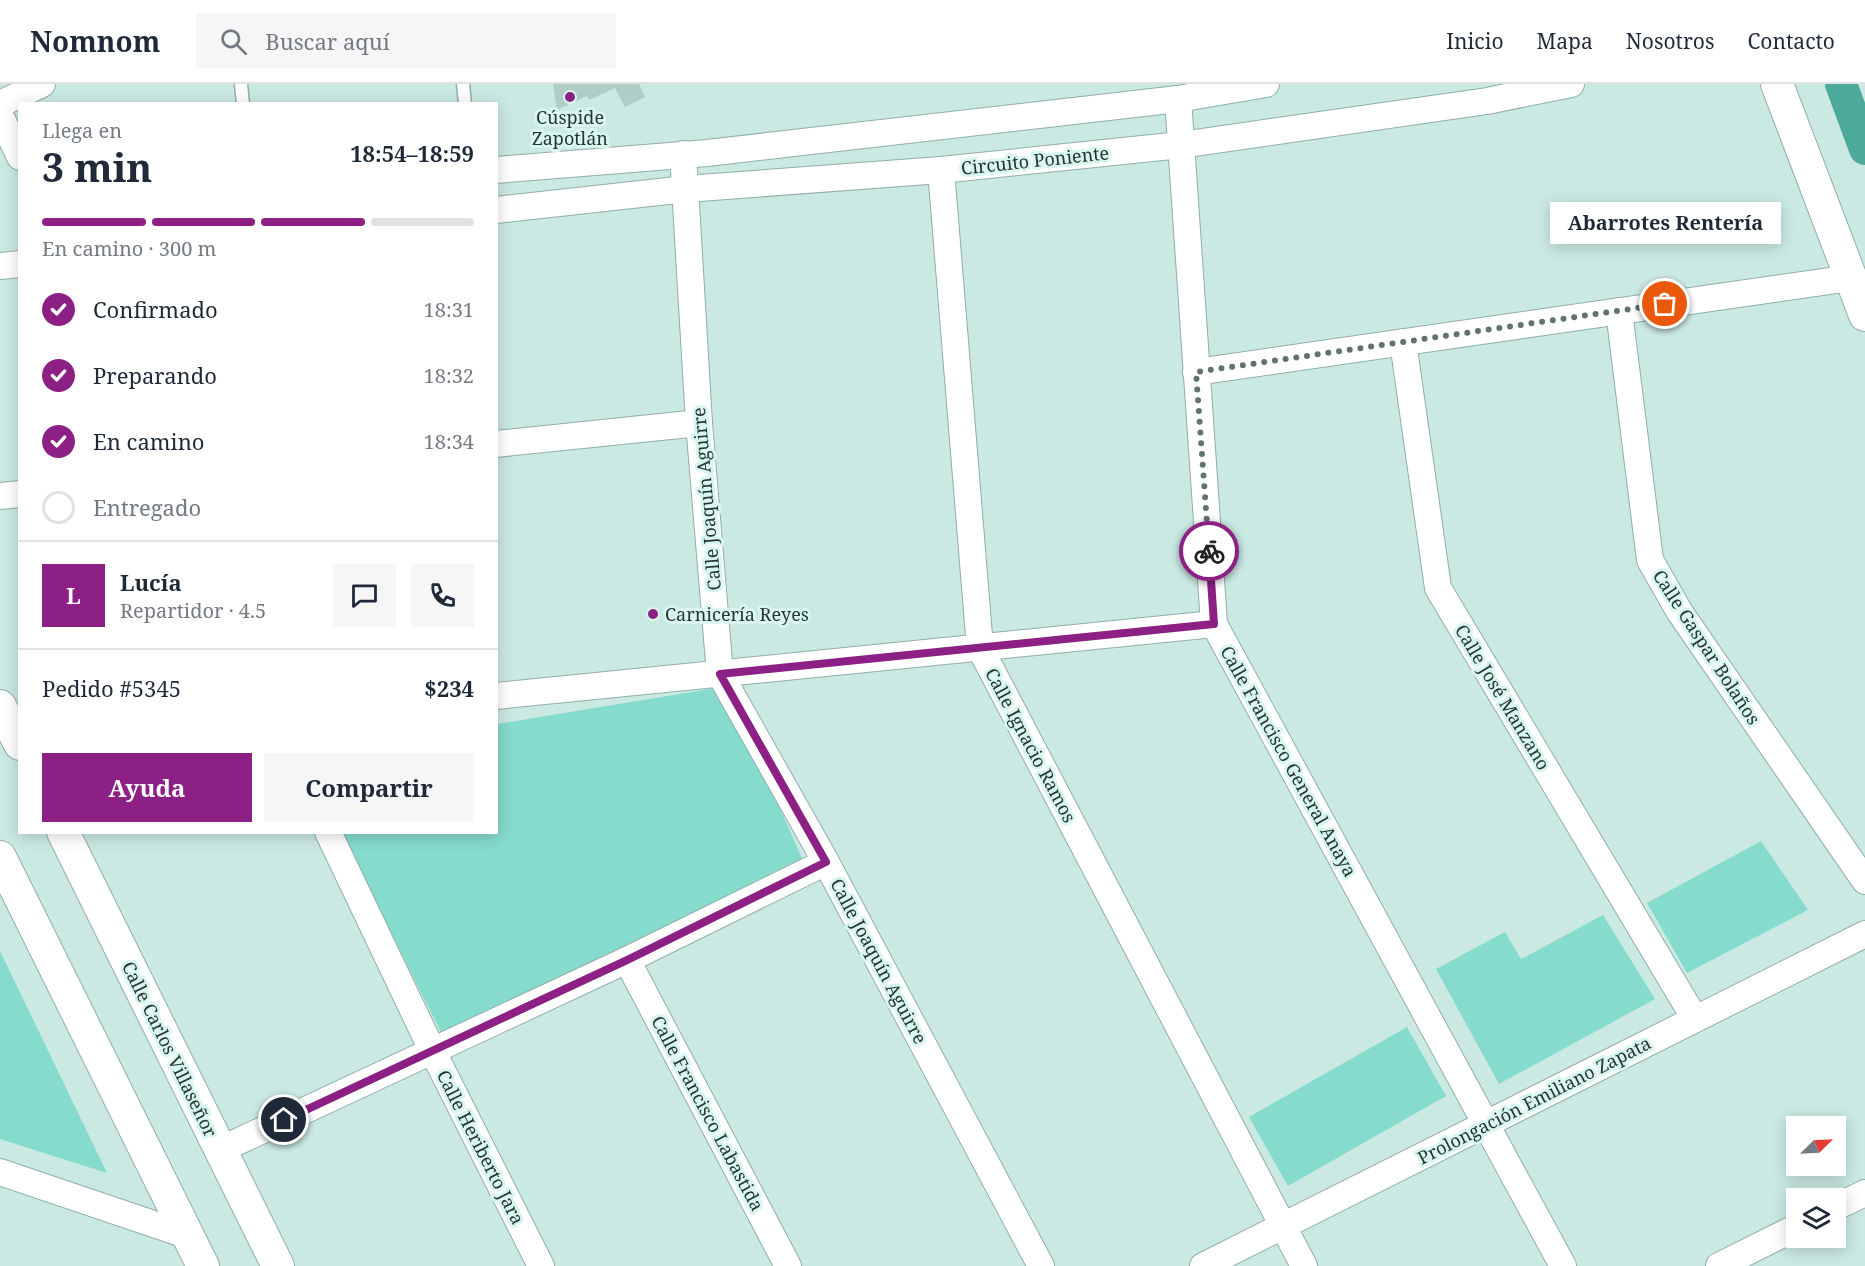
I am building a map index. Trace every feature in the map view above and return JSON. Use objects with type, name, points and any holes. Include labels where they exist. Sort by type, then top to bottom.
[{"type":"street","points":[[0,104],[42,84]]},
{"type":"street","points":[[498,170],[683,154],[1178,99],[1266,84]]},
{"type":"street","name":"Circuito Poniente","points":[[498,210],[686,189],[941,170],[1181,145],[1487,101],[1571,84]]},
{"type":"street","points":[[1777,84],[1865,315]]},
{"type":"street","name":"Calle Francisco General Anaya","points":[[1178,99],[1214,624],[1563,1266]]},
{"type":"street","points":[[0,115],[18,153]]},
{"type":"street","name":"Calle Joaquín Aguirre","points":[[683,154],[699,423],[720,674],[826,862],[1041,1266]]},
{"type":"street","name":"Calle Ignacio Ramos","points":[[941,170],[980,648],[1304,1266]]},
{"type":"street","points":[[0,267],[18,264]]},
{"type":"street","points":[[1196,372],[1851,278]]},
{"type":"street","name":"Calle Gaspar Bolaños","points":[[1618,311],[1650,560],[1679,611],[1865,881]]},
{"type":"street","name":"Calle José Manzano","points":[[1403,342],[1438,588],[1695,1019]]},
{"type":"street","points":[[498,444],[699,423]]},
{"type":"street","points":[[0,496],[18,494]]},
{"type":"street","points":[[498,696],[1214,624]]},
{"type":"street","points":[[0,706],[18,740]]},
{"type":"street","points":[[0,747],[18,744]]},
{"type":"street","name":"Calle Carlos Villaseñor","points":[[64,834],[278,1266]]},
{"type":"street","name":"Calle Heriberto Jara","points":[[329,834],[432,1050],[541,1266]]},
{"type":"street","points":[[0,857],[203,1266]]},
{"type":"street","points":[[220,1150],[627,960],[826,862]]},
{"type":"street","name":"Prolongación Emiliano Zapata","points":[[1203,1266],[1865,934]]},
{"type":"street","name":"Calle Francisco Labastida","points":[[627,960],[788,1266]]},
{"type":"street","points":[[0,1172],[189,1236]]},
{"type":"street","points":[[1846,1202],[1865,1193]]},
{"type":"street","points":[[1719,1266],[1786,1232]]},
{"type":"lane","points":[[241,84],[243,102]]},
{"type":"lane","points":[[463,84],[465,102]]},
{"type":"green space","points":[[728,686],[806,867],[445,1040],[342,834],[498,834],[498,724]]},
{"type":"green space","points":[[1761,841],[1808,910],[1687,973],[1647,903]]},
{"type":"green space","points":[[1603,915],[1655,999],[1499,1084],[1436,969],[1505,932],[1521,959]]},
{"type":"green space","points":[[0,951],[107,1173],[0,1139]]},
{"type":"green space","points":[[1407,1027],[1446,1096],[1288,1186],[1249,1117]]},
{"type":"building","points":[[553,84],[639,84],[645,97],[625,107],[615,88],[589,100],[587,96],[557,110]]},
{"type":"waterway","points":[[1841,84],[1865,149]]},
{"type":"way so far","points":[[1209,551],[1196,372],[1665,304]]},
{"type":"place","name":"Cúspide Zapotlán","points":[[570,97]]},
{"type":"place","name":"Abarrotes Rentería","points":[[1665,304]]},
{"type":"place","name":"Carnicería Reyes","points":[[653,614]]},
{"type":"route","points":[[284,1120],[627,960],[826,862],[720,674],[1214,624],[1209,551]]}]
